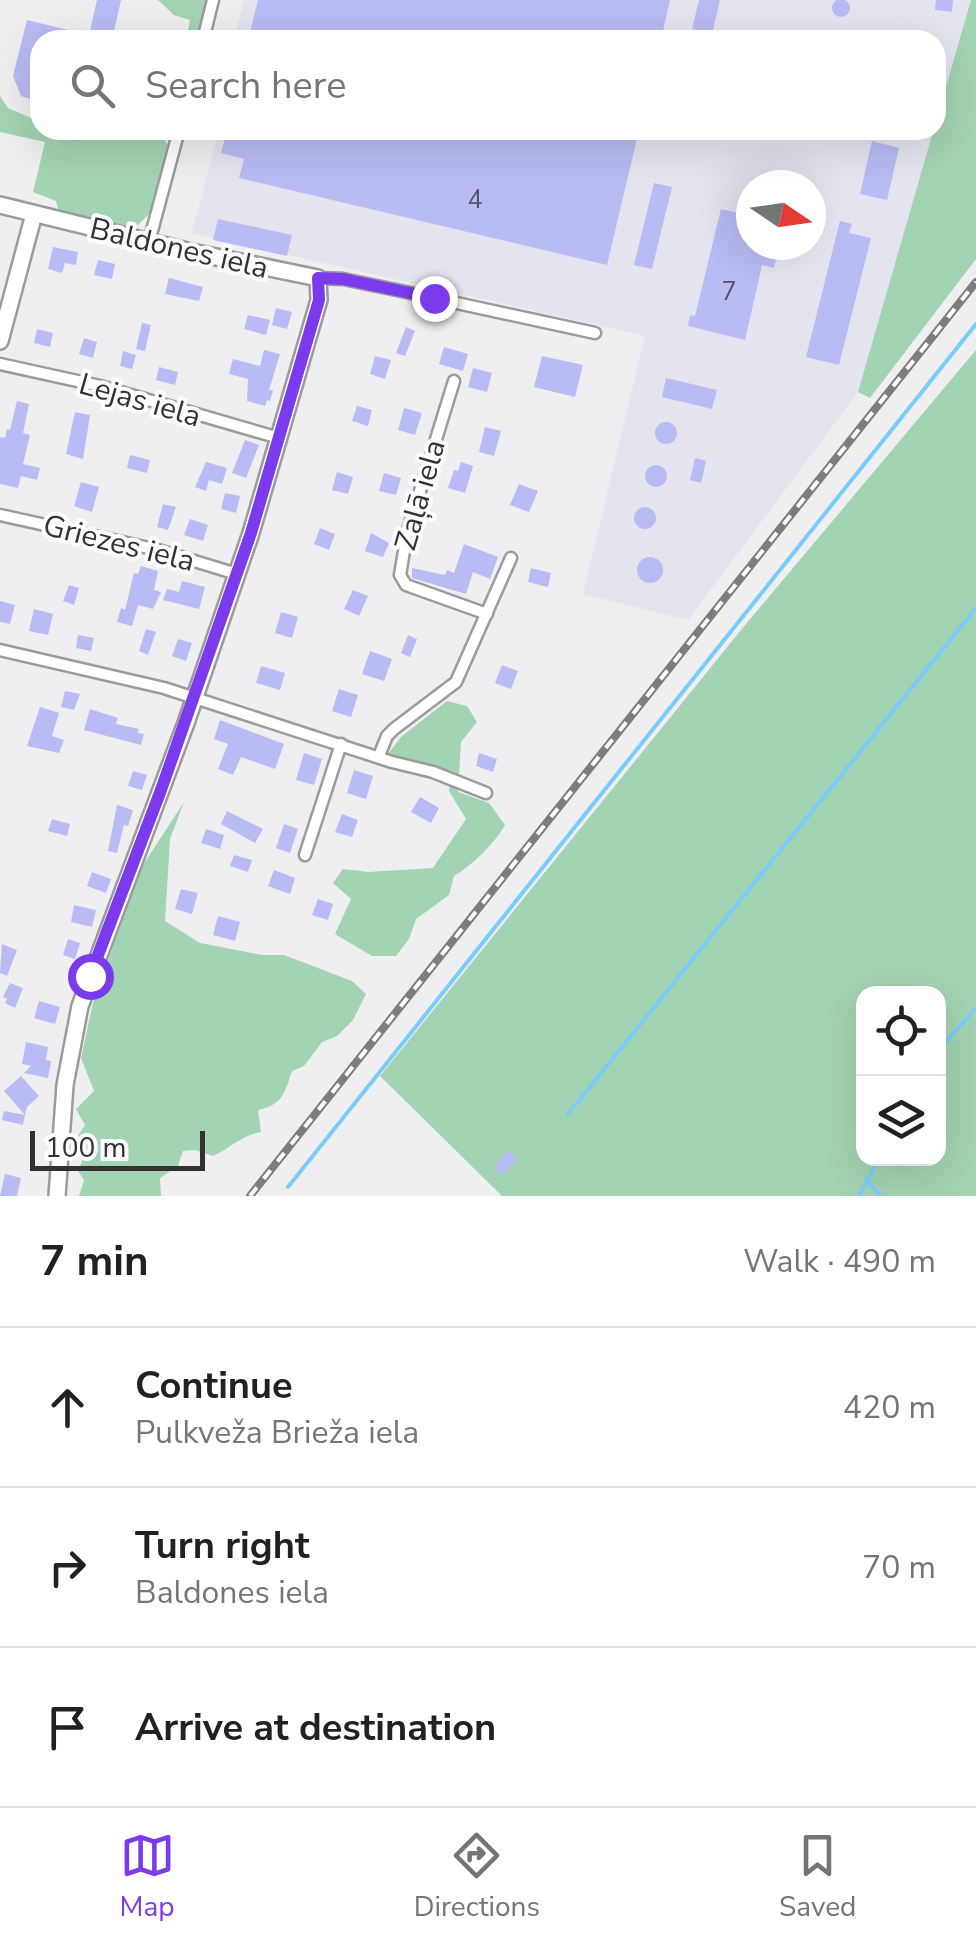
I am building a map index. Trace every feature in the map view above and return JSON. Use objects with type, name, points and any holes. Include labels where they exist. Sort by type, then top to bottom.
[{"type":"street","points":[[206,30],[213,0]]},
{"type":"street","points":[[149,242],[175,140]]},
{"type":"street","name":"Baldones iela","points":[[0,205],[149,242],[594,333]]},
{"type":"street","points":[[0,342],[34,214]]},
{"type":"street","points":[[57,1196],[65,1085],[80,1006],[237,574],[319,300],[318,278]]},
{"type":"street","name":"Lejas iela","points":[[0,364],[100,386],[280,438]]},
{"type":"street","name":"Zaļā iela","points":[[454,380],[406,533],[400,575],[406,584],[486,614]]},
{"type":"street","name":"Griezes iela","points":[[0,515],[158,550],[237,574]]},
{"type":"street","points":[[379,756],[394,729],[456,682],[511,558]]},
{"type":"street","points":[[0,650],[194,697],[486,793]]},
{"type":"street","points":[[305,855],[341,744]]},
{"type":"shaded area","points":[[244,0],[971,0],[946,88],[946,30],[236,30]]},
{"type":"shaded area","points":[[216,140],[931,140],[858,392],[688,620],[583,594],[645,336],[192,233]]},
{"type":"green space","points":[[158,0],[208,0],[200,30],[188,30],[190,20],[174,15]]},
{"type":"green space","points":[[971,0],[976,0],[976,259],[870,398],[858,392],[931,140],[946,140],[946,87]]},
{"type":"green space","points":[[0,96],[8,108],[30,118],[30,139],[0,132]]},
{"type":"green space","points":[[36,140],[165,140],[169,149],[153,210],[132,231],[59,213],[56,201],[33,192],[45,142]]},
{"type":"green space","points":[[976,350],[976,1196],[502,1196],[380,1076],[741,630]]},
{"type":"green space","points":[[447,701],[467,706],[477,722],[461,742],[458,792],[489,803],[505,825],[482,854],[454,876],[449,895],[416,919],[409,939],[396,956],[372,956],[335,934],[351,899],[333,883],[343,869],[368,872],[433,868],[466,819],[449,791],[452,774],[388,754],[401,737]]},
{"type":"green space","points":[[184,802],[170,839],[165,921],[200,943],[262,955],[284,955],[352,981],[366,994],[353,1020],[337,1036],[322,1042],[304,1066],[292,1071],[277,1101],[258,1110],[261,1132],[213,1156],[183,1151],[178,1166],[160,1178],[161,1196],[79,1196],[84,1180],[78,1171],[82,1161],[78,1136],[85,1125],[76,1109],[94,1091],[81,1058],[93,1003],[141,868]]},
{"type":"building","points":[[841,-1],[850,8],[841,17],[832,8]]},
{"type":"building","points":[[97,0],[121,0],[114,30],[90,30]]},
{"type":"building","points":[[258,0],[670,0],[663,30],[250,30]]},
{"type":"building","points":[[699,0],[720,0],[713,30],[692,29]]},
{"type":"building","points":[[936,0],[953,0],[952,12],[935,10]]},
{"type":"building","points":[[27,20],[68,30],[30,30],[30,99],[21,96],[13,76]]},
{"type":"building","points":[[224,140],[637,140],[607,265],[239,178],[244,159],[221,153]]},
{"type":"building","points":[[872,141],[899,148],[887,200],[860,194]]},
{"type":"building","points":[[654,183],[672,187],[652,269],[634,265]]},
{"type":"building","points":[[721,209],[736,212],[736,260],[776,260],[774,268],[762,265],[745,340],[688,326],[690,315],[695,316]]},
{"type":"building","points":[[218,219],[292,235],[287,256],[213,240]]},
{"type":"building","points":[[840,221],[852,224],[849,233],[871,238],[839,365],[806,357]]},
{"type":"building","points":[[53,247],[78,252],[76,265],[65,263],[62,273],[48,269]]},
{"type":"building","points":[[98,260],[115,264],[112,279],[94,275]]},
{"type":"building","points":[[169,278],[203,287],[199,301],[165,294]]},
{"type":"building","points":[[276,308],[292,312],[287,329],[272,325]]},
{"type":"building","points":[[248,315],[270,320],[266,335],[244,329]]},
{"type":"building","points":[[142,323],[151,325],[145,351],[136,349]]},
{"type":"building","points":[[406,327],[415,331],[405,356],[396,353]]},
{"type":"building","points":[[37,329],[53,333],[50,347],[34,343]]},
{"type":"building","points":[[84,338],[97,342],[93,358],[79,354]]},
{"type":"building","points":[[444,347],[468,354],[463,371],[439,364]]},
{"type":"building","points":[[264,350],[280,354],[269,390],[273,390],[270,401],[265,406],[247,401],[248,379],[229,374],[233,359],[260,366]]},
{"type":"building","points":[[123,351],[136,355],[132,369],[120,366]]},
{"type":"building","points":[[375,356],[391,360],[385,379],[370,374]]},
{"type":"building","points":[[542,356],[583,365],[575,397],[534,387]]},
{"type":"building","points":[[159,367],[178,372],[175,385],[156,380]]},
{"type":"building","points":[[473,368],[492,373],[487,392],[468,387]]},
{"type":"building","points":[[666,378],[717,390],[712,409],[662,397]]},
{"type":"building","points":[[17,401],[29,404],[23,433],[30,435],[23,464],[40,468],[37,480],[21,476],[18,488],[0,484],[0,437],[5,438],[7,429],[10,430]]},
{"type":"building","points":[[357,406],[372,410],[368,426],[352,421]]},
{"type":"building","points":[[404,408],[422,413],[415,435],[398,430]]},
{"type":"building","points":[[75,412],[90,415],[83,459],[66,454]]},
{"type":"building","points":[[666,422],[674,425],[674,441],[666,444],[658,441],[655,433],[658,425]]},
{"type":"building","points":[[485,427],[501,431],[494,456],[479,452]]},
{"type":"building","points":[[245,440],[259,445],[246,478],[232,473]]},
{"type":"building","points":[[130,455],[150,460],[147,473],[127,468]]},
{"type":"building","points":[[695,458],[706,461],[701,483],[690,480]]},
{"type":"building","points":[[206,462],[227,468],[222,484],[209,480],[206,491],[195,487]]},
{"type":"building","points":[[461,462],[473,466],[465,493],[448,488]]},
{"type":"building","points":[[656,465],[664,468],[664,484],[656,487],[648,484],[645,476],[648,468]]},
{"type":"building","points":[[337,472],[353,477],[348,494],[332,490]]},
{"type":"building","points":[[384,473],[401,478],[396,495],[379,491]]},
{"type":"building","points":[[81,482],[99,487],[92,512],[74,506]]},
{"type":"building","points":[[519,484],[538,491],[529,512],[510,505]]},
{"type":"building","points":[[225,493],[240,496],[236,513],[221,509]]},
{"type":"building","points":[[163,504],[176,507],[168,530],[157,527]]},
{"type":"building","points":[[645,507],[653,510],[653,526],[645,529],[637,526],[634,518],[637,510]]},
{"type":"building","points":[[190,519],[208,525],[203,541],[184,535]]},
{"type":"building","points":[[320,528],[335,534],[329,550],[314,544]]},
{"type":"building","points":[[371,533],[389,543],[383,557],[365,551]]},
{"type":"building","points":[[464,544],[498,557],[490,579],[473,572],[466,594],[412,578],[412,568],[445,575],[447,570],[454,573]]},
{"type":"building","points":[[650,557],[659,561],[663,570],[659,579],[650,583],[641,579],[637,570],[641,561]]},
{"type":"building","points":[[141,566],[158,571],[154,590],[161,592],[153,609],[138,605],[132,626],[117,622],[121,608],[125,610],[134,573],[138,574]]},
{"type":"building","points":[[531,568],[551,573],[548,587],[528,582]]},
{"type":"building","points":[[182,581],[205,587],[199,609],[163,600],[167,589],[179,592]]},
{"type":"building","points":[[69,585],[79,588],[74,605],[63,601]]},
{"type":"building","points":[[353,590],[368,596],[359,616],[344,609]]},
{"type":"building","points":[[0,601],[15,605],[10,624],[0,622]]},
{"type":"building","points":[[34,609],[53,614],[48,635],[29,631]]},
{"type":"building","points":[[281,612],[298,617],[292,638],[275,633]]},
{"type":"building","points":[[146,629],[156,632],[148,655],[139,651]]},
{"type":"building","points":[[78,635],[94,638],[91,651],[76,648]]},
{"type":"building","points":[[408,635],[417,639],[410,657],[401,653]]},
{"type":"building","points":[[178,639],[192,643],[186,661],[172,656]]},
{"type":"building","points":[[370,651],[392,659],[384,681],[362,674]]},
{"type":"building","points":[[502,665],[518,671],[511,689],[495,683]]},
{"type":"building","points":[[261,666],[285,673],[280,690],[256,683]]},
{"type":"building","points":[[339,689],[358,695],[351,717],[332,711]]},
{"type":"building","points":[[65,691],[80,694],[74,710],[61,707]]},
{"type":"building","points":[[40,707],[59,713],[52,736],[64,740],[59,753],[27,746]]},
{"type":"building","points":[[90,709],[118,718],[116,724],[139,729],[138,733],[144,734],[141,745],[84,730]]},
{"type":"building","points":[[220,720],[284,744],[275,769],[241,757],[233,775],[218,769],[228,744],[214,739]]},
{"type":"building","points":[[304,753],[322,759],[314,785],[296,780]]},
{"type":"building","points":[[479,753],[497,759],[493,772],[476,766]]},
{"type":"building","points":[[354,770],[373,776],[366,799],[347,793]]},
{"type":"building","points":[[133,771],[147,775],[142,790],[128,786]]},
{"type":"building","points":[[420,797],[439,808],[431,823],[411,812]]},
{"type":"building","points":[[117,805],[133,810],[128,826],[124,825],[117,853],[108,851]]},
{"type":"building","points":[[227,811],[263,829],[255,843],[221,824]]},
{"type":"building","points":[[342,814],[358,820],[352,837],[335,832]]},
{"type":"building","points":[[52,819],[70,824],[67,836],[48,831]]},
{"type":"building","points":[[284,824],[298,829],[290,853],[276,848]]},
{"type":"building","points":[[206,829],[224,835],[220,849],[201,843]]},
{"type":"building","points":[[234,855],[252,860],[248,872],[230,866]]},
{"type":"building","points":[[274,870],[295,878],[290,894],[268,886]]},
{"type":"building","points":[[92,872],[111,879],[106,893],[87,886]]},
{"type":"building","points":[[181,889],[198,893],[192,914],[175,909]]},
{"type":"building","points":[[318,899],[333,904],[328,920],[312,915]]},
{"type":"building","points":[[74,905],[96,910],[92,927],[71,922]]},
{"type":"building","points":[[218,916],[240,922],[235,941],[213,935]]},
{"type":"building","points":[[68,939],[80,943],[75,959],[63,955]]},
{"type":"building","points":[[2,944],[17,950],[7,976],[0,973]]},
{"type":"building","points":[[10,983],[23,988],[15,1008],[5,1003],[7,999],[3,997]]},
{"type":"building","points":[[39,1001],[60,1007],[55,1024],[34,1018]]},
{"type":"building","points":[[26,1042],[48,1047],[48,1078],[24,1073],[31,1066],[22,1064]]},
{"type":"building","points":[[21,1076],[39,1096],[27,1107],[25,1115],[4,1091]]},
{"type":"building","points":[[4,1111],[25,1115],[23,1125],[2,1120]]},
{"type":"building","points":[[508,1151],[517,1159],[503,1175],[494,1167]]},
{"type":"building","points":[[5,1174],[21,1178],[17,1196],[0,1196]]},
{"type":"waterway","points":[[288,1187],[976,324]]},
{"type":"waterway","points":[[568,1114],[976,608]]},
{"type":"waterway","points":[[946,1042],[976,1008]]},
{"type":"waterway","points":[[859,1196],[875,1166]]},
{"type":"waterway","points":[[867,1180],[880,1196]]},
{"type":"railway","points":[[250,1196],[976,282]]},
{"type":"route","points":[[90,976],[186,723],[251,533],[319,300],[318,278],[343,279],[434,298]]}]
